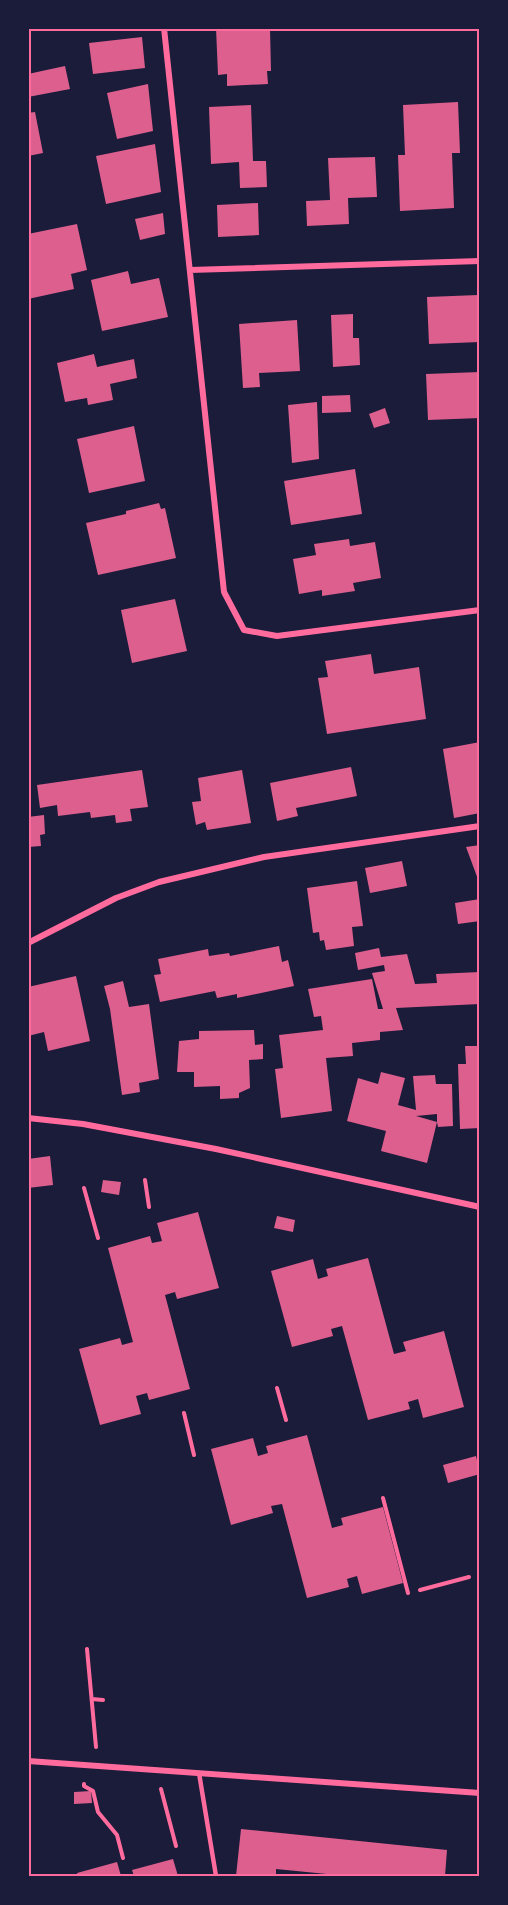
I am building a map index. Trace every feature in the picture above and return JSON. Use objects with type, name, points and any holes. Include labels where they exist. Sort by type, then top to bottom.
[{"type":"street","points":[[164,28],[224,592],[244,630],[277,636],[480,610]]},
{"type":"street","points":[[190,270],[480,261]]},
{"type":"street","points":[[28,943],[116,898],[159,882],[264,857],[480,826]]},
{"type":"street","points":[[28,1118],[83,1124],[216,1149],[480,1207]]},
{"type":"street","points":[[28,1761],[480,1793]]},
{"type":"lane","points":[[199,1773],[216,1876]]},
{"type":"path","points":[[145,1180],[149,1207]]},
{"type":"path","points":[[84,1188],[98,1238]]},
{"type":"path","points":[[277,1388],[286,1420]]},
{"type":"path","points":[[184,1413],[194,1455]]},
{"type":"path","points":[[383,1498],[408,1593]]},
{"type":"path","points":[[420,1590],[469,1577]]},
{"type":"path","points":[[87,1649],[98,1766]]},
{"type":"path","points":[[92,1699],[103,1700]]},
{"type":"path","points":[[85,1765],[84,1786],[93,1791],[98,1812],[117,1835],[123,1858]]},
{"type":"path","points":[[157,1771],[176,1845]]},
{"type":"building","points":[[216,28],[270,28],[271,71],[267,71],[268,84],[227,86],[227,74],[218,75]]},
{"type":"building","points":[[142,37],[145,68],[93,74],[89,43]]},
{"type":"building","points":[[65,66],[70,89],[28,97],[28,74]]},
{"type":"building","points":[[148,84],[153,131],[117,139],[107,93]]},
{"type":"building","points":[[458,102],[460,153],[452,153],[454,208],[400,211],[398,155],[405,155],[403,105]]},
{"type":"building","points":[[251,105],[253,161],[266,161],[267,187],[240,188],[239,162],[211,164],[209,107]]},
{"type":"building","points":[[35,112],[43,153],[28,156],[28,113]]},
{"type":"building","points":[[155,144],[161,192],[106,204],[96,156]]},
{"type":"building","points":[[375,157],[377,197],[348,198],[349,224],[307,226],[306,201],[330,200],[328,158]]},
{"type":"building","points":[[258,203],[259,235],[218,237],[217,205]]},
{"type":"building","points":[[163,213],[165,234],[140,240],[135,219]]},
{"type":"building","points":[[77,224],[87,270],[71,274],[74,289],[28,299],[28,234]]},
{"type":"building","points":[[128,271],[131,284],[159,278],[168,317],[102,331],[91,280]]},
{"type":"building","points":[[478,295],[480,342],[429,344],[427,297]]},
{"type":"building","points":[[353,314],[353,338],[359,338],[360,365],[333,367],[331,315]]},
{"type":"building","points":[[297,320],[300,371],[259,373],[260,387],[243,388],[239,324]]},
{"type":"building","points":[[94,354],[97,367],[134,359],[137,378],[110,384],[113,400],[88,405],[87,398],[65,402],[57,363]]},
{"type":"building","points":[[480,372],[480,418],[428,420],[426,374]]},
{"type":"building","points":[[350,395],[351,412],[322,413],[322,396]]},
{"type":"building","points":[[317,402],[319,459],[292,463],[288,405]]},
{"type":"building","points":[[385,408],[390,423],[374,428],[369,414]]},
{"type":"building","points":[[134,426],[145,481],[89,493],[77,439]]},
{"type":"building","points":[[355,469],[362,514],[291,525],[284,481]]},
{"type":"building","points":[[159,503],[161,509],[165,508],[176,558],[98,575],[86,523],[126,514],[126,511]]},
{"type":"building","points":[[349,539],[350,546],[375,542],[381,578],[353,583],[355,591],[322,596],[322,590],[299,594],[293,559],[316,555],[314,544]]},
{"type":"building","points":[[175,599],[187,651],[132,663],[121,610]]},
{"type":"building","points":[[371,654],[374,674],[419,667],[426,719],[327,734],[318,678],[328,677],[325,661]]},
{"type":"building","points":[[480,742],[480,813],[454,818],[443,749]]},
{"type":"building","points":[[351,767],[357,796],[296,808],[298,816],[277,821],[270,783]]},
{"type":"building","points":[[142,770],[148,807],[130,809],[132,821],[116,823],[115,815],[91,818],[90,812],[58,816],[57,805],[40,808],[37,785]]},
{"type":"building","points":[[242,770],[251,823],[207,830],[205,822],[196,825],[192,802],[201,801],[198,778]]},
{"type":"building","points":[[44,815],[45,834],[40,835],[41,846],[28,847],[28,817]]},
{"type":"building","points":[[480,845],[480,882],[479,882],[466,847]]},
{"type":"building","points":[[402,861],[407,886],[370,893],[365,868]]},
{"type":"building","points":[[357,881],[363,926],[352,927],[354,946],[326,950],[324,940],[320,941],[319,932],[313,933],[307,888]]},
{"type":"building","points":[[480,899],[480,921],[458,924],[455,903]]},
{"type":"building","points":[[279,946],[282,962],[288,960],[294,986],[237,998],[237,994],[217,998],[215,991],[160,1002],[154,975],[161,974],[158,959],[208,949],[209,956],[229,953],[230,956]]},
{"type":"building","points":[[379,948],[381,957],[407,954],[415,984],[437,983],[436,974],[480,972],[480,1004],[396,1008],[403,1030],[380,1032],[380,1040],[352,1043],[353,1056],[326,1058],[332,1111],[281,1118],[275,1069],[283,1068],[279,1035],[323,1030],[321,1016],[314,1017],[308,989],[372,979],[378,1009],[383,1009],[372,973],[385,971],[384,965],[358,970],[355,953]]},
{"type":"building","points":[[76,976],[90,1041],[48,1051],[44,1032],[28,1036],[28,987]]},
{"type":"building","points":[[123,981],[129,1007],[149,1004],[159,1079],[139,1083],[140,1092],[122,1095],[110,1009],[104,986]]},
{"type":"building","points":[[254,1030],[255,1045],[263,1044],[263,1059],[249,1060],[250,1088],[239,1093],[239,1098],[220,1099],[220,1086],[194,1087],[194,1072],[177,1072],[179,1041],[199,1039],[199,1031]]},
{"type":"building","points":[[465,1046],[480,1046],[480,1128],[460,1129],[458,1064],[466,1064]]},
{"type":"building","points":[[381,1072],[405,1078],[398,1105],[416,1110],[413,1076],[435,1075],[436,1084],[452,1084],[453,1126],[438,1127],[437,1122],[427,1163],[381,1151],[386,1131],[347,1121],[358,1078],[378,1084]],"holes":[[[437,1114],[437,1122],[416,1116]]]},
{"type":"building","points":[[50,1156],[53,1185],[28,1188],[28,1159]]},
{"type":"building","points":[[103,1180],[121,1182],[119,1195],[101,1192]]},
{"type":"building","points":[[198,1212],[219,1288],[177,1299],[175,1292],[165,1295],[190,1389],[149,1400],[147,1393],[136,1396],[141,1414],[100,1425],[79,1349],[120,1338],[122,1345],[133,1342],[108,1248],[150,1236],[152,1243],[162,1241],[157,1223]]},
{"type":"building","points":[[277,1216],[295,1220],[293,1232],[274,1228]]},
{"type":"building","points":[[368,1258],[394,1354],[406,1351],[403,1342],[444,1331],[464,1407],[423,1418],[418,1399],[408,1402],[410,1409],[368,1420],[342,1326],[331,1329],[333,1336],[292,1347],[271,1271],[313,1259],[318,1279],[328,1276],[326,1269]]},
{"type":"building","points":[[307,1435],[332,1528],[343,1525],[341,1518],[383,1507],[403,1583],[362,1594],[357,1576],[347,1579],[349,1587],[307,1598],[282,1504],[271,1506],[273,1513],[231,1525],[211,1449],[253,1438],[258,1456],[268,1453],[266,1446]]},
{"type":"building","points":[[476,1456],[480,1474],[448,1483],[443,1465]]},
{"type":"building","points":[[91,1791],[92,1803],[74,1804],[74,1792]]},
{"type":"building","points":[[241,1829],[447,1850],[445,1876],[347,1876],[276,1869],[276,1876],[236,1876]]},
{"type":"building","points":[[173,1859],[178,1876],[134,1876],[132,1870]]},
{"type":"building","points":[[117,1862],[121,1876],[78,1876],[77,1873]]}]
